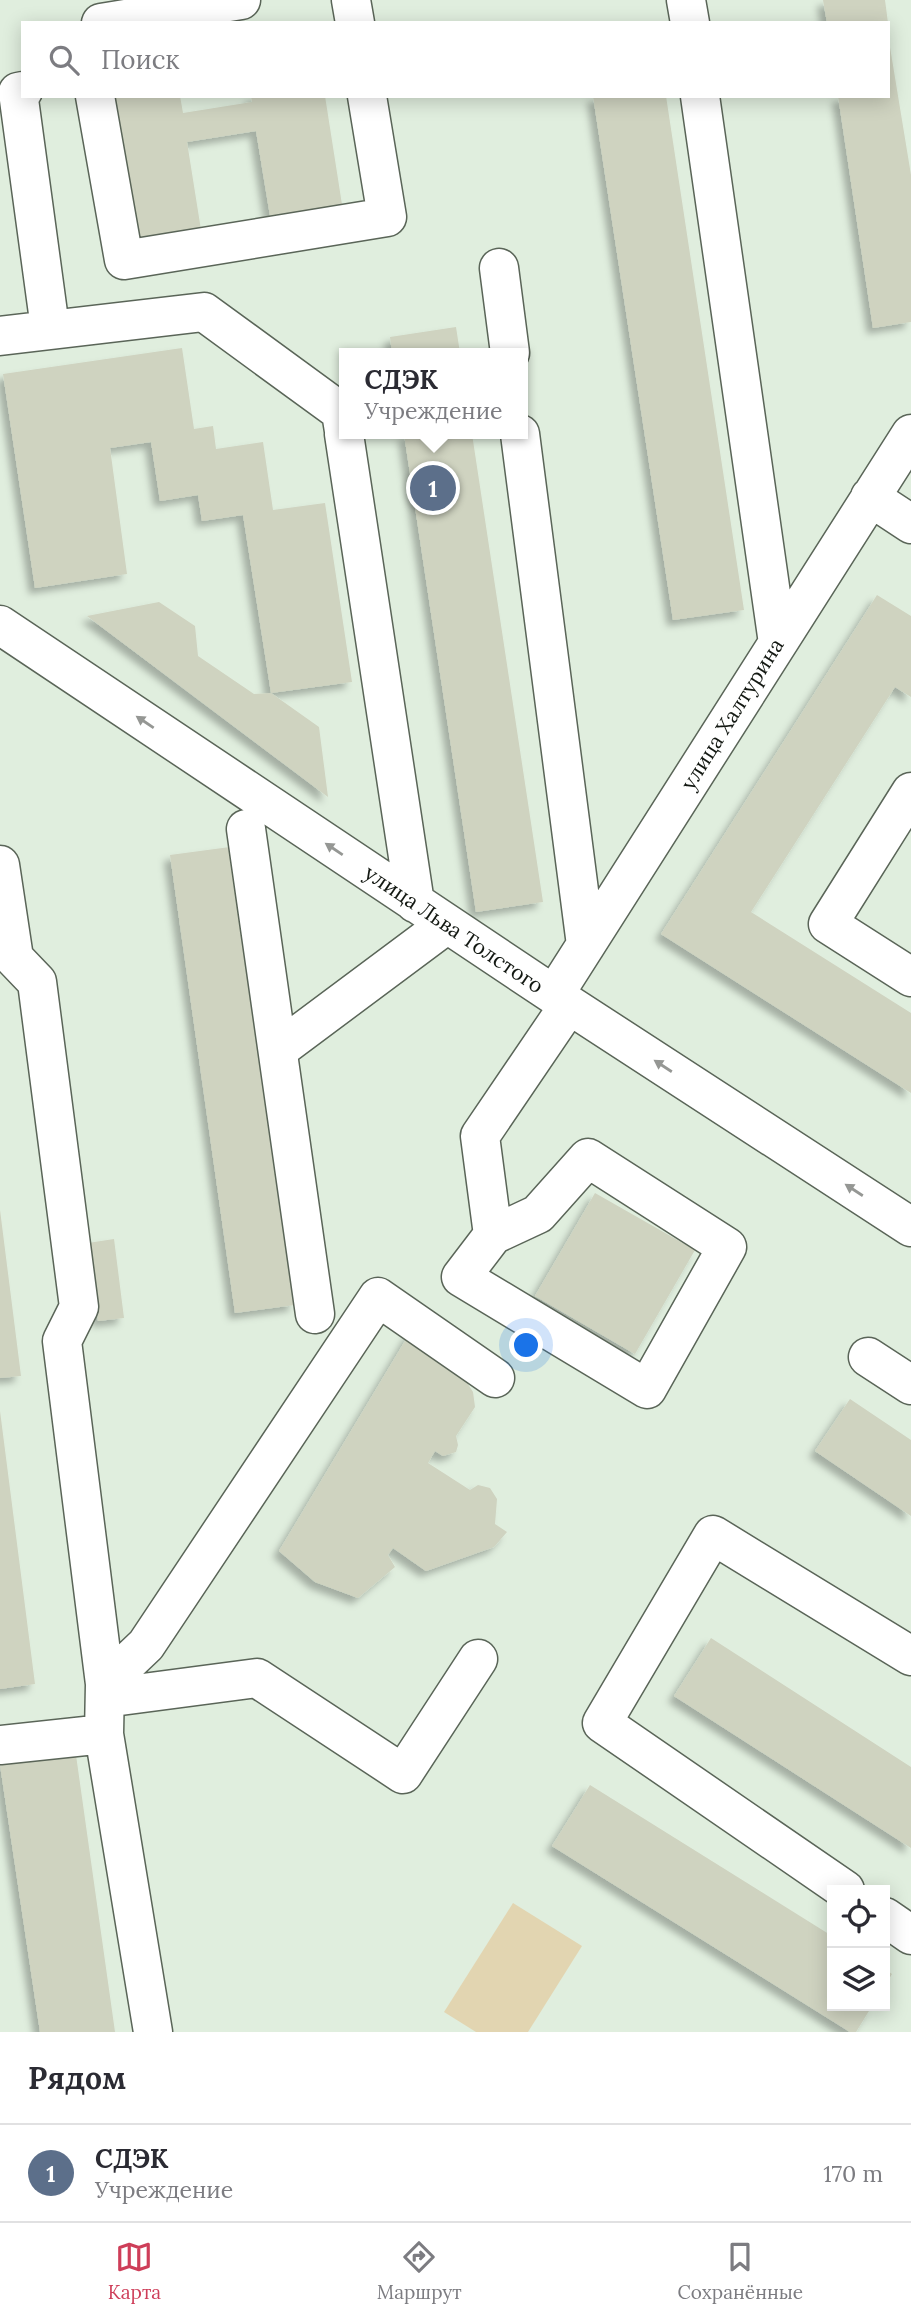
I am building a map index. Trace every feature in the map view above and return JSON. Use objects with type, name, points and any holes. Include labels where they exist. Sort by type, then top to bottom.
[{"type":"street","points":[[113,21],[241,0]]},
{"type":"street","points":[[352,0],[355,21]]},
{"type":"street","points":[[686,0],[690,21]]},
{"type":"street","points":[[21,91],[18,92],[50,328]]},
{"type":"street","points":[[95,98],[124,260],[387,217],[367,98]]},
{"type":"street","points":[[700,98],[778,643]]},
{"type":"street","points":[[499,268],[509,348]]},
{"type":"street","points":[[0,336],[50,328],[204,312],[339,411]]},
{"type":"street","name":"улица Халтурина","points":[[493,1234],[480,1136],[562,1000],[586,945],[911,434]]},
{"type":"street","points":[[345,439],[415,903]]},
{"type":"street","points":[[521,439],[586,945]]},
{"type":"street","points":[[870,497],[911,524]]},
{"type":"street","name":"улица Льва Толстого","points":[[0,625],[415,903],[911,1227]]},
{"type":"street","points":[[911,792],[828,924],[911,977]]},
{"type":"street","points":[[246,829],[315,1314]]},
{"type":"street","points":[[0,865],[14,958],[37,982],[79,1307],[62,1341],[105,1705],[153,2032]]},
{"type":"street","points":[[278,1050],[447,924]]},
{"type":"street","points":[[588,1158],[727,1247],[647,1389],[461,1278],[493,1234],[538,1214],[588,1158]]},
{"type":"street","points":[[105,1705],[378,1297],[495,1378]]},
{"type":"street","points":[[868,1357],[911,1385]]},
{"type":"street","points":[[838,1885],[602,1723],[713,1535],[911,1656]]},
{"type":"street","points":[[0,1745],[105,1705],[257,1678],[402,1774],[478,1659]]},
{"type":"street","points":[[890,1920],[911,1935]]},
{"type":"shaded area","points":[[513,1903],[582,1946],[528,2032],[476,2032],[444,2012]]},
{"type":"building","points":[[823,0],[885,0],[888,21],[827,21]]},
{"type":"building","points":[[890,47],[911,175],[911,322],[873,328],[838,98],[890,98]]},
{"type":"building","points":[[106,98],[180,98],[183,113],[252,102],[251,98],[325,98],[343,211],[271,222],[256,131],[187,142],[201,230],[129,242]]},
{"type":"building","points":[[593,98],[666,98],[744,610],[673,620]]},
{"type":"building","points":[[456,327],[459,348],[391,348],[390,337]]},
{"type":"building","points":[[182,348],[194,429],[213,426],[216,449],[263,442],[273,510],[325,503],[352,682],[271,693],[243,515],[202,521],[198,495],[160,501],[151,442],[110,448],[127,574],[35,588],[3,374]]},
{"type":"building","points":[[405,439],[473,439],[543,902],[476,912]]},
{"type":"building","points":[[877,595],[911,616],[911,697],[895,687],[751,912],[911,1013],[911,1093],[661,934]]},
{"type":"building","points":[[159,602],[195,626],[198,656],[254,694],[271,693],[319,727],[328,797],[87,616]]},
{"type":"building","points":[[230,847],[295,1305],[235,1313],[170,855]]},
{"type":"building","points":[[595,1193],[695,1250],[635,1354],[535,1296]]},
{"type":"building","points":[[0,1210],[21,1376],[0,1378]]},
{"type":"building","points":[[114,1239],[124,1318],[98,1321],[88,1243]]},
{"type":"building","points":[[411,1331],[459,1370],[473,1392],[475,1407],[456,1436],[456,1452],[443,1456],[435,1451],[428,1463],[470,1490],[478,1485],[490,1488],[497,1499],[495,1524],[507,1532],[494,1547],[426,1571],[393,1548],[388,1555],[395,1567],[358,1598],[315,1582],[279,1551]]},
{"type":"building","points":[[850,1399],[911,1440],[911,1516],[815,1451]]},
{"type":"building","points":[[0,1411],[35,1684],[0,1689]]},
{"type":"building","points":[[711,1638],[911,1767],[911,1848],[674,1696]]},
{"type":"building","points":[[75,1748],[115,2032],[40,2032],[0,1765],[0,1755]]},
{"type":"building","points":[[590,1785],[827,1933],[827,2011],[869,2011],[856,2032],[850,2032],[552,1846]]},
{"type":"place","name":"СДЭК","points":[[433,488]]}]
